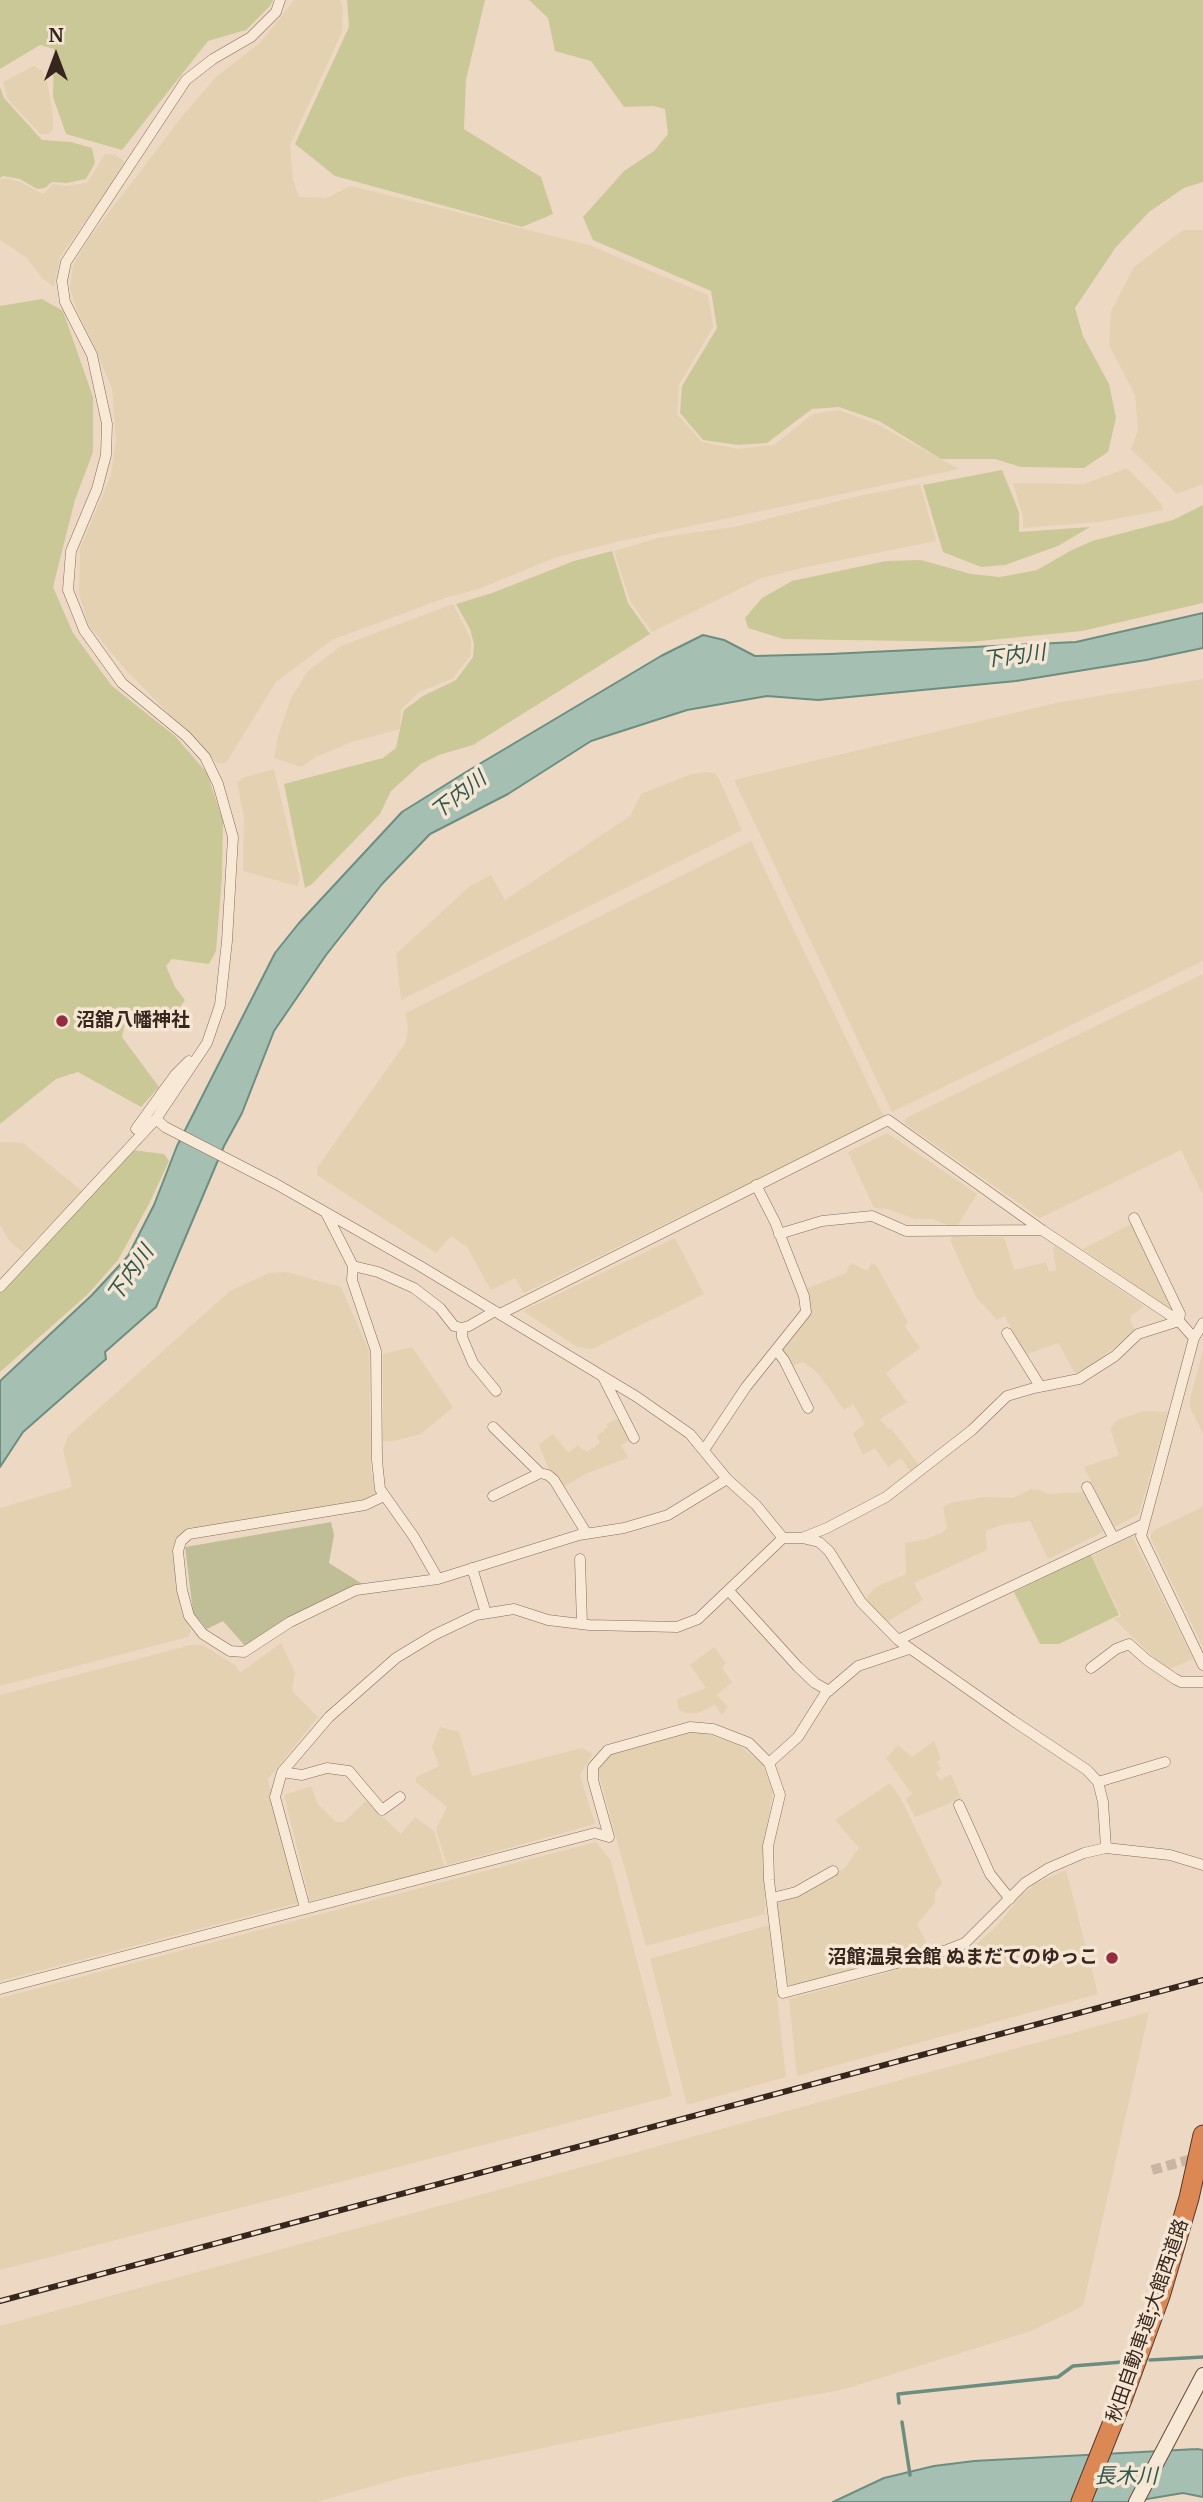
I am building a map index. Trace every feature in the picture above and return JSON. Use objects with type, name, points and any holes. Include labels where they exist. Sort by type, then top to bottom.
[{"type":"highway","name":"秋田自動車道;大館西道路","points":[[1081,2502],[1160,2296],[1189,2198],[1203,2135]]},
{"type":"street","points":[[0,1287],[156,1119],[207,1043],[220,1005],[233,837],[218,784],[205,757],[186,736],[122,682],[84,630],[68,590],[71,551],[97,489],[106,455],[107,424],[92,355],[65,302],[62,281],[66,262],[186,80],[212,59],[251,37],[276,12],[281,0]]},
{"type":"street","points":[[136,1129],[175,1075],[207,1043]]},
{"type":"street","points":[[156,1119],[165,1127],[326,1212],[603,1377],[690,1434],[727,1479],[756,1505],[783,1538]]},
{"type":"street","points":[[354,1266],[378,1272],[414,1288],[440,1308],[454,1326],[462,1328],[888,1120],[1042,1230],[1179,1321],[1194,1338]]},
{"type":"street","points":[[704,1450],[746,1387],[806,1312],[804,1296],[756,1185]]},
{"type":"street","points":[[326,1212],[354,1266],[352,1280],[376,1350],[377,1460],[380,1489],[414,1537],[438,1579]]},
{"type":"street","points":[[779,1234],[822,1221],[872,1216],[906,1231],[1042,1230]]},
{"type":"street","points":[[1133,1218],[1180,1314],[1179,1321]]},
{"type":"street","points":[[802,1538],[886,1497],[972,1430],[1007,1396],[1040,1386],[1079,1379],[1115,1356],[1138,1334],[1179,1321]]},
{"type":"street","points":[[1203,1323],[1194,1338],[1140,1536],[1203,1665]]},
{"type":"street","points":[[462,1328],[462,1337],[473,1363],[496,1391]]},
{"type":"street","points":[[1007,1333],[1040,1386]]},
{"type":"street","points":[[776,1350],[784,1360],[808,1408]]},
{"type":"street","points":[[603,1377],[634,1438]]},
{"type":"street","points":[[494,1427],[540,1473],[554,1480],[587,1534]]},
{"type":"street","points":[[493,1496],[540,1473]]},
{"type":"street","points":[[384,1496],[365,1505],[189,1534],[181,1541],[178,1551],[182,1590],[189,1616],[203,1634],[230,1651],[244,1652],[290,1622],[356,1590],[438,1579],[587,1534],[624,1528],[668,1515],[727,1479]]},
{"type":"street","points":[[1087,1487],[1113,1537]]},
{"type":"street","points":[[898,1640],[1144,1524]]},
{"type":"street","points":[[305,1908],[275,1797],[282,1772],[329,1717],[396,1658],[476,1615],[514,1609],[548,1620],[582,1624],[677,1627],[698,1619],[783,1538],[819,1542],[829,1551],[861,1602],[898,1640],[1087,1770],[1098,1782],[1103,1802],[1106,1848]]},
{"type":"street","points":[[580,1559],[582,1624]]},
{"type":"street","points":[[472,1568],[486,1614]]},
{"type":"street","points":[[729,1591],[798,1667],[829,1691]]},
{"type":"street","points":[[1091,1668],[1116,1649],[1129,1644],[1175,1679],[1181,1682],[1203,1682]]},
{"type":"street","points":[[769,1763],[798,1737],[829,1691],[859,1666],[909,1649]]},
{"type":"street","points":[[0,1989],[595,1833],[609,1837],[593,1780],[593,1767],[608,1750],[691,1727],[713,1729],[749,1743],[769,1763],[780,1795],[768,1846],[783,1993],[965,1943],[1025,1883],[1049,1868],[1084,1853],[1106,1848],[1170,1855],[1203,1865]]},
{"type":"street","points":[[1098,1782],[1165,1762]]},
{"type":"street","points":[[282,1772],[302,1775],[327,1768],[349,1771],[382,1810],[400,1797]]},
{"type":"street","points":[[959,1805],[990,1874],[1010,1899]]},
{"type":"street","points":[[772,1898],[796,1892],[832,1871]]},
{"type":"street","points":[[1136,2502],[1203,2375]]},
{"type":"shaded area","points":[[0,0],[273,0],[246,30],[208,41],[122,150],[66,134],[53,97],[54,49],[40,45],[0,69]]},
{"type":"shaded area","points":[[294,0],[340,0],[343,9],[342,32],[290,145],[293,180],[299,197],[326,198],[351,186],[589,245],[708,295],[713,327],[679,385],[677,414],[702,442],[738,449],[774,445],[813,414],[839,410],[879,425],[959,469],[616,542],[554,558],[479,589],[445,598],[332,640],[276,682],[226,763],[217,763],[126,670],[89,626],[79,594],[80,548],[111,476],[116,439],[112,389],[77,311],[70,288],[73,265],[88,240],[184,114],[216,77],[261,42]]},
{"type":"shaded area","points":[[347,0],[485,0],[466,80],[464,129],[541,177],[553,214],[522,227],[335,176],[295,144],[349,27]]},
{"type":"shaded area","points":[[529,0],[1203,0],[1203,182],[1184,188],[1149,212],[1116,247],[1075,308],[1083,336],[1109,384],[1116,418],[1108,452],[1084,468],[1021,467],[995,459],[941,459],[879,421],[839,407],[812,409],[767,443],[738,445],[703,440],[680,413],[682,386],[717,328],[711,291],[593,240],[583,217],[624,171],[654,151],[668,134],[665,109],[653,106],[624,107],[591,61],[555,51],[548,18]]},
{"type":"shaded area","points":[[34,66],[42,70],[48,85],[53,116],[53,129],[49,134],[40,134],[7,98],[3,82]]},
{"type":"shaded area","points":[[0,87],[4,98],[42,140],[71,142],[92,148],[95,163],[86,179],[67,183],[52,182],[45,188],[37,189],[20,179],[3,176],[0,178]]},
{"type":"shaded area","points":[[105,154],[114,154],[124,161],[124,167],[60,257],[54,287],[42,278],[26,257],[0,240],[0,180],[4,178],[18,181],[43,194],[53,184],[65,186],[87,183]]},
{"type":"shaded area","points":[[1183,230],[1203,230],[1203,484],[1177,494],[1131,449],[1138,430],[1135,395],[1109,345],[1111,311],[1134,267]]},
{"type":"shaded area","points":[[42,299],[63,311],[93,397],[93,452],[75,500],[53,587],[73,633],[112,686],[175,736],[207,773],[223,821],[222,877],[216,951],[209,964],[172,959],[166,966],[175,987],[185,1000],[174,1016],[160,1026],[136,1020],[124,1027],[122,1037],[159,1087],[141,1107],[78,1072],[56,1079],[0,1124],[0,306]]},
{"type":"shaded area","points":[[1127,468],[1161,503],[1163,510],[1099,522],[1023,528],[1023,517],[1013,483],[1084,484]]},
{"type":"shaded area","points":[[1002,470],[1019,512],[1019,532],[1090,527],[1058,546],[1005,565],[981,567],[943,552],[923,485]]},
{"type":"shaded area","points":[[920,484],[936,541],[762,578],[652,632],[630,601],[614,551],[658,538],[739,526]]},
{"type":"shaded area","points":[[1203,505],[1203,603],[1082,631],[970,642],[783,639],[748,628],[745,618],[762,598],[792,581],[886,561],[921,560],[971,574],[1000,577],[1037,570],[1092,541],[1173,520]]},
{"type":"shaded area","points":[[612,551],[628,603],[650,634],[473,745],[439,755],[421,764],[391,791],[380,814],[305,888],[284,784],[383,758],[396,748],[404,710],[423,696],[456,680],[473,657],[474,644],[470,629],[456,604],[574,561]]},
{"type":"shaded area","points":[[453,604],[471,639],[471,655],[452,679],[419,692],[401,710],[400,729],[352,742],[316,757],[301,767],[274,758],[278,736],[291,698],[308,671],[341,646]]},
{"type":"shaded area","points":[[1203,679],[1203,961],[892,1112],[734,780],[1056,703]]},
{"type":"shaded area","points":[[274,769],[300,879],[297,886],[243,871],[244,818],[237,782],[242,778]]},
{"type":"shaded area","points":[[715,773],[719,779],[742,830],[401,1000],[396,954],[470,886],[491,875],[505,900],[630,816],[641,794],[689,775]]},
{"type":"shaded area","points":[[751,841],[884,1117],[524,1293],[515,1278],[491,1290],[467,1247],[451,1236],[436,1253],[317,1175],[317,1168],[406,1042],[406,1013]]},
{"type":"shaded area","points":[[1203,974],[1203,1195],[1181,1150],[1040,1218],[904,1123],[906,1118]]},
{"type":"shaded area","points":[[887,1133],[977,1194],[956,1228],[932,1219],[915,1219],[888,1209],[874,1208],[848,1152]]},
{"type":"shaded area","points":[[0,1142],[23,1143],[82,1191],[23,1252],[10,1242],[0,1225]]},
{"type":"shaded area","points":[[132,1150],[164,1154],[169,1161],[118,1260],[88,1294],[0,1372],[0,1293]]},
{"type":"shaded area","points":[[1131,1224],[1172,1311],[1083,1249]]},
{"type":"shaded area","points":[[953,1236],[1004,1237],[1014,1270],[1046,1262],[1049,1272],[1056,1270],[1055,1246],[1144,1306],[1131,1316],[1135,1330],[1095,1363],[1077,1373],[1058,1343],[1025,1355],[1005,1316],[997,1320],[976,1297],[950,1240]]},
{"type":"shaded area","points":[[675,1238],[704,1294],[592,1349],[577,1347],[523,1311]]},
{"type":"shaded area","points":[[851,1263],[868,1271],[871,1263],[876,1265],[908,1322],[905,1326],[920,1348],[886,1373],[907,1402],[880,1419],[893,1431],[919,1465],[910,1471],[901,1458],[888,1467],[875,1448],[863,1455],[853,1433],[865,1424],[853,1404],[844,1410],[817,1372],[803,1362],[792,1366],[780,1349],[805,1322],[808,1314],[808,1288],[846,1273]]},
{"type":"shaded area","points":[[286,1272],[341,1287],[369,1351],[371,1471],[377,1493],[364,1500],[190,1531],[174,1550],[181,1611],[191,1631],[188,1637],[0,1686],[0,1508],[72,1487],[63,1450],[68,1436],[230,1291],[269,1273]]},
{"type":"shaded area","points":[[412,1347],[453,1407],[421,1434],[383,1441],[383,1354]]},
{"type":"shaded area","points":[[1203,1350],[1203,1434],[1190,1407],[1190,1399]]},
{"type":"shaded area","points":[[1144,1411],[1168,1412],[1139,1514],[1113,1528],[1084,1467],[1119,1455],[1110,1429],[1117,1420]]},
{"type":"shaded area","points":[[620,1418],[632,1440],[621,1445],[628,1458],[585,1474],[562,1488],[550,1473],[539,1444],[553,1434],[568,1453],[578,1445],[587,1452],[600,1443],[597,1436],[608,1427],[606,1424]]},
{"type":"shaded area","points":[[1031,1489],[1047,1494],[1084,1492],[1103,1532],[1048,1559],[1030,1521],[1001,1525],[986,1531],[987,1550],[914,1583],[923,1600],[887,1622],[868,1603],[866,1599],[874,1588],[906,1574],[905,1543],[923,1540],[942,1533],[947,1528],[943,1507],[950,1503],[984,1497],[1013,1498]]},
{"type":"shaded area","points":[[1203,1507],[1203,1647],[1151,1535],[1154,1530]]},
{"type":"shaded area","points":[[331,1522],[334,1535],[329,1563],[364,1585],[246,1647],[223,1621],[207,1629],[193,1612],[185,1547]]},
{"type":"shaded area","points":[[1132,1536],[1193,1659],[1167,1670],[1114,1619],[1121,1616],[1092,1556]]},
{"type":"shaded area","points":[[1091,1555],[1119,1615],[1059,1644],[1040,1644],[1014,1592]]},
{"type":"shaded area","points":[[281,1643],[295,1673],[292,1691],[318,1717],[268,1779],[298,1903],[0,1981],[0,1695],[191,1645],[203,1645],[235,1665],[240,1673]]},
{"type":"shaded area","points":[[714,1647],[726,1663],[722,1668],[732,1682],[717,1695],[728,1707],[722,1715],[715,1705],[698,1713],[685,1713],[679,1710],[677,1699],[706,1688],[690,1665]]},
{"type":"shaded area","points":[[440,1727],[459,1732],[472,1776],[582,1748],[593,1754],[580,1775],[595,1824],[447,1865],[436,1829],[447,1807],[416,1782],[416,1777],[439,1766],[432,1747]]},
{"type":"shaded area","points":[[687,1731],[702,1732],[740,1746],[762,1764],[773,1791],[764,1844],[765,1914],[646,1946],[598,1771],[611,1754]]},
{"type":"shaded area","points":[[934,1741],[941,1759],[937,1762],[941,1769],[935,1773],[940,1780],[951,1774],[961,1799],[915,1817],[906,1799],[912,1794],[886,1758],[898,1745],[912,1757]]},
{"type":"shaded area","points":[[890,1783],[901,1799],[942,1883],[935,1893],[935,1903],[917,1924],[930,1950],[791,1986],[785,1979],[777,1903],[805,1891],[845,1868],[859,1848],[835,1820]]},
{"type":"shaded area","points":[[311,1786],[318,1804],[336,1822],[344,1822],[366,1801],[401,1834],[415,1817],[434,1831],[445,1868],[310,1901],[284,1795]]},
{"type":"shaded area","points":[[596,1842],[611,1861],[672,2096],[0,2270],[0,1998]]},
{"type":"shaded area","points":[[1066,1870],[1098,1994],[797,2076],[789,1999],[970,1950],[996,1927],[1020,1897],[1036,1883]]},
{"type":"shaded area","points":[[769,1925],[786,2077],[687,2105],[650,1959]]},
{"type":"shaded area","points":[[1149,2012],[1083,2306],[1031,2331],[845,2389],[662,2423],[404,2477],[317,2502],[0,2502],[0,2326]]},
{"type":"water","name":"下内川","points":[[1203,613],[1203,648],[1146,660],[1016,681],[818,700],[767,696],[687,710],[591,741],[508,794],[430,834],[382,884],[326,955],[274,1031],[242,1113],[224,1146],[156,1307],[105,1352],[106,1359],[23,1432],[0,1467],[0,1381],[92,1295],[128,1256],[154,1205],[177,1146],[275,953],[299,923],[402,812],[661,656],[703,635],[724,640],[755,656],[830,654],[1076,642]]},
{"type":"water","name":"長木川","points":[[1203,2450],[1203,2497],[1183,2493],[1129,2502],[833,2502],[884,2478],[934,2466],[974,2461]]},
{"type":"waterway","points":[[1150,2360],[1203,2357]]},
{"type":"waterway","points":[[899,2403],[898,2394],[1058,2377],[1073,2366],[1122,2362]]},
{"type":"waterway","points":[[902,2422],[910,2475]]},
{"type":"tunnel","points":[[1152,2170],[1199,2157]]},
{"type":"railway","points":[[0,2301],[1203,1980]]},
{"type":"place","name":"沼舘八幡神社","points":[[62,1021]]},
{"type":"place","name":"沼館温泉会館 ぬまだてのゆっこ","points":[[1112,1958]]}]
